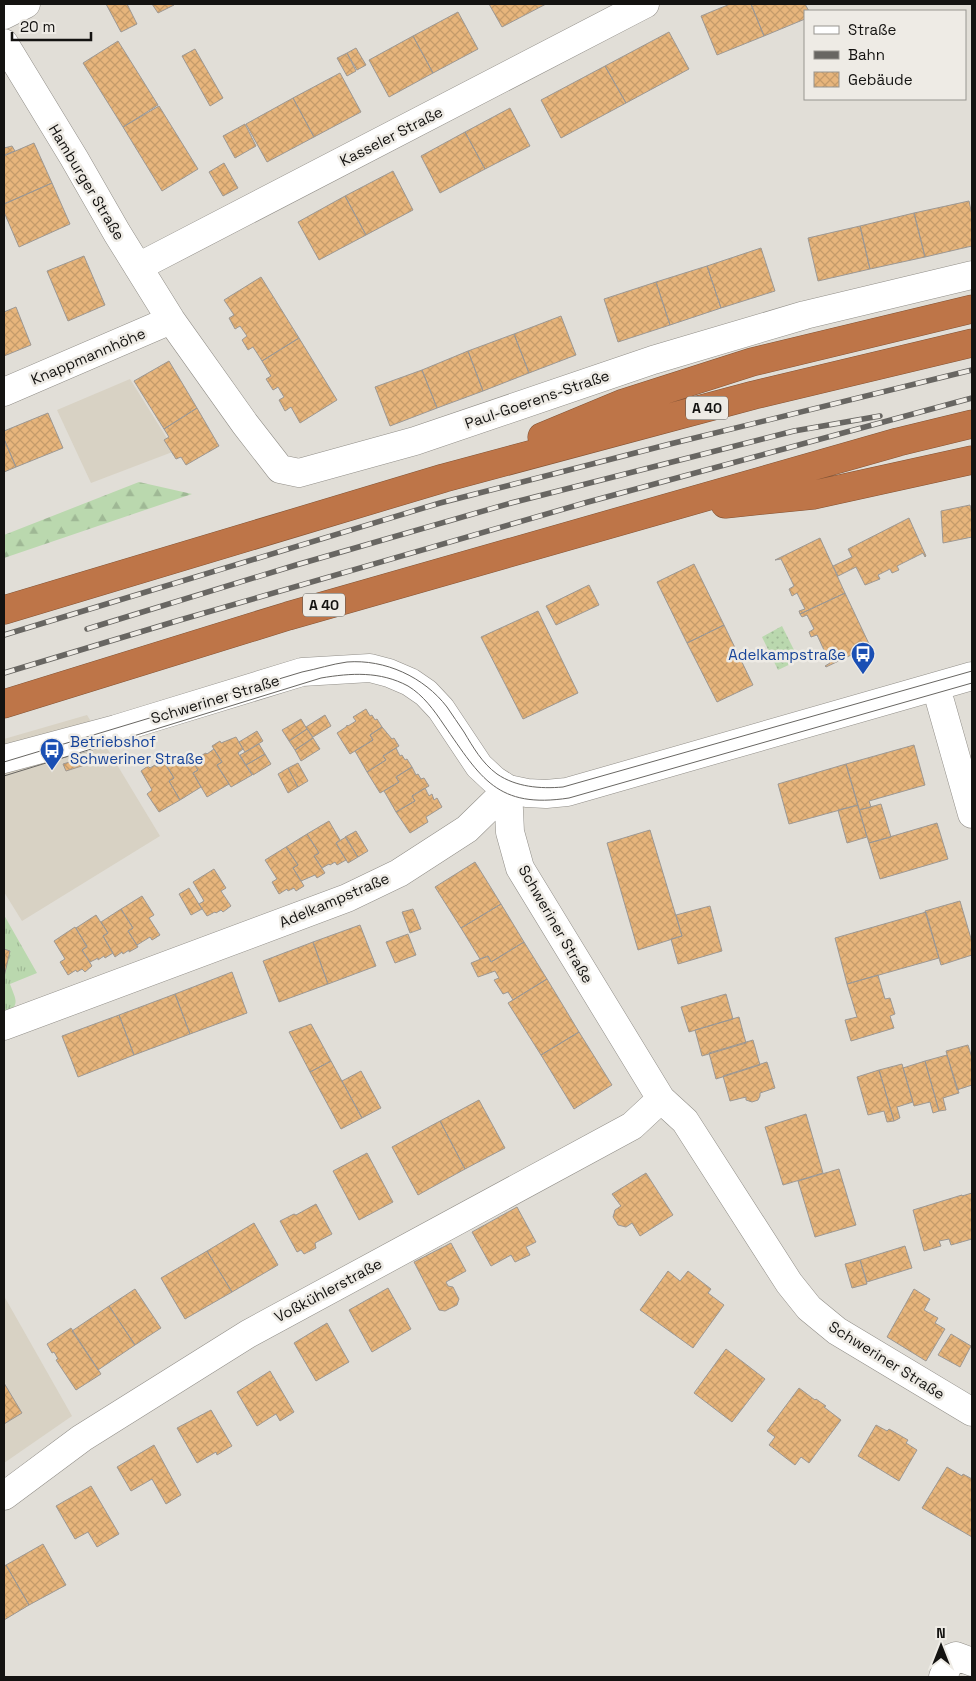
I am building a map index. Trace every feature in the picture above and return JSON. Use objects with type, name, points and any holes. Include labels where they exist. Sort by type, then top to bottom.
[{"type":"highway","points":[[444,478],[624,403],[752,362],[972,309]]},
{"type":"highway","name":"A 40","points":[[4,610],[444,478],[754,395],[972,343]]},
{"type":"highway","name":"A 40","points":[[4,704],[288,616],[898,442],[972,424]]},
{"type":"highway","points":[[647,513],[813,495],[972,460]]},
{"type":"street","points":[[4,15],[26,4]]},
{"type":"street","name":"Kasseler Straße","points":[[138,267],[645,4]]},
{"type":"street","name":"Hamburger Straße","points":[[4,42],[171,320]]},
{"type":"street","name":"Paul-Goerens-Straße","points":[[171,320],[245,424],[280,469],[299,473],[414,441],[652,360],[804,315],[972,275]]},
{"type":"street","name":"Knappmannhöhe","points":[[4,392],[171,320]]},
{"type":"street","name":"Schweriner Straße","points":[[4,760],[116,729],[302,672],[370,668],[389,673],[410,682],[426,693],[441,709],[479,766],[494,780],[508,789],[510,832],[520,868],[660,1099],[685,1121],[789,1283],[809,1308],[836,1331],[972,1412]]},
{"type":"street","points":[[508,789],[546,794],[567,792],[972,676]]},
{"type":"street","points":[[936,687],[972,814]]},
{"type":"street","name":"Adelkampstraße","points":[[4,1026],[347,898],[399,873],[467,829],[508,789]]},
{"type":"street","name":"Voßkühlerstraße","points":[[4,1496],[82,1438],[248,1334],[632,1126],[660,1099]]},
{"type":"street","points":[[943,1677],[951,1658],[956,1656],[972,1662]]},
{"type":"shaded area","points":[[130,379],[175,451],[91,483],[57,410]]},
{"type":"shaded area","points":[[87,715],[160,836],[22,921],[4,892],[4,739]]},
{"type":"shaded area","points":[[4,1296],[72,1416],[4,1463]]},
{"type":"green space","points":[[139,482],[192,494],[4,558],[4,535]]},
{"type":"green space","points":[[782,626],[799,660],[778,670],[762,637]]},
{"type":"green space","points":[[4,915],[37,973],[10,984],[16,1002],[13,1008],[4,1016]]},
{"type":"building","points":[[106,4],[127,4],[137,24],[121,32]]},
{"type":"building","points":[[152,4],[173,4],[174,5],[158,13]]},
{"type":"building","points":[[489,4],[546,4],[502,27]]},
{"type":"building","points":[[730,4],[751,4],[764,36],[717,55],[701,16]]},
{"type":"building","points":[[751,4],[805,4],[808,10],[804,10],[804,19],[764,36]]},
{"type":"building","points":[[458,12],[478,49],[433,73],[413,36]]},
{"type":"building","points":[[669,32],[689,69],[626,103],[605,66]]},
{"type":"building","points":[[413,36],[433,73],[389,97],[369,60]]},
{"type":"building","points":[[118,41],[158,105],[123,127],[83,63]]},
{"type":"building","points":[[356,48],[366,65],[357,70],[347,53]]},
{"type":"building","points":[[195,49],[223,98],[210,106],[182,56]]},
{"type":"building","points":[[347,53],[356,71],[347,76],[337,58]]},
{"type":"building","points":[[605,66],[626,103],[561,138],[541,100]]},
{"type":"building","points":[[340,73],[361,112],[314,137],[293,98]]},
{"type":"building","points":[[293,98],[314,137],[267,162],[246,124]]},
{"type":"building","points":[[159,106],[198,169],[162,191],[123,127]]},
{"type":"building","points":[[510,108],[530,146],[485,169],[465,132]]},
{"type":"building","points":[[245,124],[256,146],[235,158],[223,136]]},
{"type":"building","points":[[465,132],[485,169],[440,193],[421,156]]},
{"type":"building","points":[[34,143],[52,183],[4,204],[4,156]]},
{"type":"building","points":[[12,146],[15,151],[4,155],[4,148]]},
{"type":"building","points":[[224,163],[238,188],[223,196],[209,172]]},
{"type":"building","points":[[393,171],[413,210],[366,235],[345,196]]},
{"type":"building","points":[[52,183],[70,224],[19,247],[4,212],[4,204]]},
{"type":"building","points":[[345,196],[366,235],[319,260],[298,222]]},
{"type":"building","points":[[969,201],[972,215],[972,246],[925,257],[914,213]]},
{"type":"building","points":[[914,213],[925,257],[870,269],[860,226]]},
{"type":"building","points":[[860,226],[870,269],[818,281],[808,238]]},
{"type":"building","points":[[761,248],[775,291],[721,308],[707,266]]},
{"type":"building","points":[[84,256],[105,305],[68,321],[47,271]]},
{"type":"building","points":[[707,266],[721,308],[670,325],[656,282]]},
{"type":"building","points":[[261,277],[299,338],[262,361],[253,347],[248,350],[242,340],[247,336],[240,326],[235,329],[229,318],[234,315],[224,300]]},
{"type":"building","points":[[656,282],[670,325],[618,342],[604,299]]},
{"type":"building","points":[[16,307],[31,345],[4,356],[4,312]]},
{"type":"building","points":[[561,316],[576,355],[529,373],[514,334]]},
{"type":"building","points":[[514,334],[529,373],[483,391],[468,351]]},
{"type":"building","points":[[299,338],[337,400],[300,423],[291,407],[285,411],[279,400],[284,397],[278,387],[273,390],[266,379],[271,376],[262,361]]},
{"type":"building","points":[[468,351],[483,391],[437,408],[422,370]]},
{"type":"building","points":[[169,361],[197,408],[164,429],[134,381]]},
{"type":"building","points":[[422,370],[437,408],[390,426],[375,387]]},
{"type":"building","points":[[197,408],[219,446],[186,465],[181,457],[176,459],[164,440],[169,437],[164,429]]},
{"type":"building","points":[[48,413],[63,448],[16,467],[4,439],[4,431]]},
{"type":"building","points":[[4,439],[16,467],[4,472]]},
{"type":"building","points":[[970,505],[972,537],[943,543],[941,511]]},
{"type":"building","points":[[909,518],[925,557],[923,553],[897,566],[899,570],[892,573],[890,569],[878,575],[880,579],[865,585],[856,567],[838,576],[833,566],[852,557],[848,549]]},
{"type":"building","points":[[820,538],[845,593],[800,614],[799,611],[805,609],[797,593],[792,596],[789,589],[794,586],[781,559],[775,560]]},
{"type":"building","points":[[694,564],[724,625],[687,643],[657,582]]},
{"type":"building","points":[[589,585],[599,605],[556,625],[546,606]]},
{"type":"building","points":[[845,593],[870,646],[826,667],[830,663],[817,635],[811,637],[809,632],[814,629],[807,615],[802,617],[800,614]]},
{"type":"building","points":[[538,611],[578,693],[523,719],[481,637]]},
{"type":"building","points":[[724,625],[753,685],[717,702],[687,643]]},
{"type":"building","points":[[366,709],[370,716],[372,715],[375,720],[377,719],[382,727],[370,735],[373,740],[350,754],[337,733],[356,721],[353,717]]},
{"type":"building","points":[[325,715],[331,726],[313,737],[306,727]]},
{"type":"building","points":[[301,719],[307,729],[289,741],[282,730]]},
{"type":"building","points":[[382,727],[392,739],[394,738],[399,746],[383,756],[386,760],[367,772],[355,751],[373,740],[370,735]]},
{"type":"building","points":[[307,729],[313,738],[295,750],[289,741]]},
{"type":"building","points":[[257,731],[263,741],[245,752],[239,742]]},
{"type":"building","points":[[236,737],[243,749],[238,753],[252,775],[231,787],[217,765],[222,762],[212,746],[220,741],[221,743]]},
{"type":"building","points":[[313,738],[320,749],[301,761],[295,750]]},
{"type":"building","points":[[259,744],[265,754],[246,765],[240,755]]},
{"type":"building","points":[[914,745],[925,785],[869,801],[871,807],[859,810],[846,764]]},
{"type":"building","points":[[396,748],[400,756],[402,755],[405,760],[407,759],[412,767],[396,777],[399,782],[380,793],[367,772],[386,760],[383,756]]},
{"type":"building","points":[[214,749],[222,762],[217,765],[229,784],[207,797],[193,773],[198,770],[191,759],[199,754],[200,756],[207,754]]},
{"type":"building","points":[[187,753],[198,770],[193,773],[201,787],[180,800],[169,781],[174,778],[164,762],[172,757],[173,759],[178,756],[180,758]]},
{"type":"building","points":[[265,754],[271,764],[253,775],[246,765]]},
{"type":"building","points":[[86,757],[88,764],[66,771],[63,764]]},
{"type":"building","points":[[164,762],[174,778],[169,781],[180,800],[159,812],[147,794],[152,790],[141,771],[148,766],[150,768],[155,765],[156,767]]},
{"type":"building","points":[[298,763],[308,781],[298,787],[288,768]]},
{"type":"building","points":[[846,764],[858,805],[789,824],[778,784]]},
{"type":"building","points":[[412,767],[416,775],[418,774],[421,779],[424,778],[429,786],[412,796],[415,801],[396,812],[384,791],[399,782],[396,777]]},
{"type":"building","points":[[288,768],[298,787],[288,793],[278,774]]},
{"type":"building","points":[[425,788],[429,796],[432,794],[434,800],[437,798],[442,807],[426,817],[428,822],[410,833],[396,812],[415,801],[412,796]]},
{"type":"building","points":[[881,804],[891,837],[869,843],[859,810]]},
{"type":"building","points":[[858,805],[867,837],[847,843],[838,810]]},
{"type":"building","points":[[329,821],[340,840],[336,843],[346,860],[337,865],[335,862],[322,868],[314,856],[319,853],[307,834]]},
{"type":"building","points":[[937,823],[948,859],[880,879],[869,843]]},
{"type":"building","points":[[650,830],[682,936],[638,950],[607,843]]},
{"type":"building","points":[[356,831],[368,851],[358,857],[345,837]]},
{"type":"building","points":[[307,834],[319,853],[314,856],[325,873],[317,878],[315,875],[301,881],[293,868],[298,865],[286,847]]},
{"type":"building","points":[[346,837],[358,857],[348,863],[336,843]]},
{"type":"building","points":[[286,847],[298,865],[293,868],[304,886],[296,891],[294,888],[288,891],[287,889],[279,894],[272,882],[277,879],[265,860]]},
{"type":"building","points":[[475,862],[501,904],[461,928],[435,887]]},
{"type":"building","points":[[214,869],[226,888],[221,891],[231,906],[223,912],[221,910],[207,916],[199,904],[204,901],[193,882]]},
{"type":"building","points":[[189,888],[202,909],[191,915],[179,894]]},
{"type":"building","points":[[142,896],[154,915],[149,918],[160,935],[152,940],[150,937],[137,945],[128,931],[133,928],[121,909]]},
{"type":"building","points":[[960,901],[972,942],[972,955],[941,965],[925,911]]},
{"type":"building","points":[[501,904],[524,942],[491,962],[488,956],[480,959],[461,928]]},
{"type":"building","points":[[710,906],[722,951],[678,964],[671,939],[682,936],[676,915]]},
{"type":"building","points":[[121,909],[133,928],[128,931],[138,947],[123,954],[122,952],[115,957],[103,936],[108,933],[101,922]]},
{"type":"building","points":[[413,909],[421,929],[410,933],[402,912]]},
{"type":"building","points":[[926,912],[939,958],[847,984],[835,938]]},
{"type":"building","points":[[96,915],[108,933],[103,936],[113,953],[105,958],[104,956],[90,962],[82,950],[87,947],[76,928]]},
{"type":"building","points":[[360,925],[376,966],[328,984],[313,942]]},
{"type":"building","points":[[75,927],[87,946],[82,950],[92,966],[85,972],[82,969],[77,972],[76,970],[68,975],[60,962],[65,959],[54,941]]},
{"type":"building","points":[[408,934],[416,955],[395,963],[386,942]]},
{"type":"building","points":[[313,942],[328,984],[279,1002],[263,961]]},
{"type":"building","points":[[524,942],[547,979],[513,1000],[508,992],[503,994],[494,980],[499,978],[495,971],[478,977],[471,963],[488,956],[491,962]]},
{"type":"building","points":[[4,949],[10,951],[4,977]]},
{"type":"building","points":[[232,972],[247,1013],[190,1034],[175,994]]},
{"type":"building","points":[[878,975],[885,999],[890,998],[895,1014],[890,1016],[894,1028],[851,1041],[845,1020],[857,1017],[847,984]]},
{"type":"building","points":[[547,979],[579,1032],[541,1055],[508,1003]]},
{"type":"building","points":[[175,994],[190,1034],[134,1055],[119,1015]]},
{"type":"building","points":[[726,994],[733,1019],[689,1032],[681,1007]]},
{"type":"building","points":[[119,1015],[134,1055],[78,1077],[62,1036]]},
{"type":"building","points":[[739,1017],[746,1043],[702,1056],[695,1030]]},
{"type":"building","points":[[311,1024],[331,1061],[310,1072],[289,1032]]},
{"type":"building","points":[[579,1032],[612,1085],[574,1109],[541,1055]]},
{"type":"building","points":[[753,1040],[760,1065],[716,1079],[709,1053]]},
{"type":"building","points":[[968,1045],[972,1058],[972,1085],[957,1090],[946,1051]]},
{"type":"building","points":[[947,1055],[959,1093],[943,1098],[946,1110],[939,1111],[925,1061]]},
{"type":"building","points":[[331,1061],[362,1118],[341,1129],[310,1072]]},
{"type":"building","points":[[925,1061],[939,1111],[933,1113],[930,1102],[914,1106],[903,1068]]},
{"type":"building","points":[[767,1062],[775,1088],[760,1093],[758,1100],[752,1102],[746,1100],[746,1097],[730,1101],[723,1076]]},
{"type":"building","points":[[902,1064],[913,1102],[897,1107],[900,1118],[894,1121],[879,1070]]},
{"type":"building","points":[[879,1070],[894,1121],[887,1122],[884,1111],[868,1115],[857,1077]]},
{"type":"building","points":[[361,1071],[381,1108],[362,1118],[342,1081]]},
{"type":"building","points":[[479,1100],[505,1148],[465,1169],[440,1121]]},
{"type":"building","points":[[806,1114],[823,1173],[783,1185],[765,1127]]},
{"type":"building","points":[[440,1121],[465,1169],[418,1195],[392,1147]]},
{"type":"building","points":[[367,1153],[393,1202],[359,1220],[333,1171]]},
{"type":"building","points":[[839,1169],[856,1225],[815,1237],[798,1181]]},
{"type":"building","points":[[646,1173],[673,1215],[640,1236],[632,1223],[626,1227],[618,1225],[613,1217],[615,1210],[621,1206],[612,1194]]},
{"type":"building","points":[[972,1193],[972,1239],[951,1245],[949,1239],[939,1241],[941,1246],[924,1251],[913,1210]]},
{"type":"building","points":[[316,1204],[332,1234],[315,1243],[316,1248],[304,1254],[301,1250],[297,1252],[280,1221]]},
{"type":"building","points":[[517,1207],[536,1242],[526,1247],[530,1255],[515,1262],[511,1255],[491,1266],[472,1232]]},
{"type":"building","points":[[254,1223],[278,1265],[232,1292],[207,1251]]},
{"type":"building","points":[[451,1243],[466,1271],[446,1282],[448,1286],[453,1287],[459,1299],[457,1305],[445,1311],[439,1310],[414,1262]]},
{"type":"building","points":[[905,1246],[912,1268],[867,1282],[860,1260]]},
{"type":"building","points":[[207,1251],[232,1292],[185,1319],[161,1278]]},
{"type":"building","points":[[860,1260],[867,1284],[852,1288],[845,1264]]},
{"type":"building","points":[[668,1271],[680,1281],[688,1271],[711,1289],[708,1293],[724,1305],[693,1348],[640,1310]]},
{"type":"building","points":[[388,1288],[411,1329],[372,1352],[349,1310]]},
{"type":"building","points":[[135,1289],[161,1328],[135,1345],[109,1306]]},
{"type":"building","points":[[914,1289],[930,1299],[924,1310],[938,1318],[935,1323],[945,1329],[926,1361],[887,1337]]},
{"type":"building","points":[[109,1306],[135,1345],[98,1370],[72,1331]]},
{"type":"building","points":[[327,1323],[349,1362],[316,1381],[294,1343]]},
{"type":"building","points":[[71,1328],[101,1374],[76,1390],[56,1360],[58,1359],[54,1352],[52,1353],[47,1344]]},
{"type":"building","points":[[951,1334],[971,1346],[960,1367],[938,1355]]},
{"type":"building","points":[[726,1349],[765,1379],[732,1422],[694,1393]]},
{"type":"building","points":[[270,1371],[294,1412],[280,1421],[276,1414],[257,1426],[237,1392]]},
{"type":"building","points":[[4,1383],[22,1413],[4,1424]]},
{"type":"building","points":[[799,1388],[826,1406],[824,1407],[841,1420],[809,1463],[801,1457],[795,1465],[769,1445],[775,1437],[767,1431]]},
{"type":"building","points":[[211,1410],[232,1446],[217,1455],[216,1452],[197,1463],[177,1428]]},
{"type":"building","points":[[876,1425],[887,1431],[889,1429],[908,1440],[906,1443],[917,1450],[899,1481],[858,1456]]},
{"type":"building","points":[[154,1445],[181,1495],[166,1504],[152,1479],[131,1491],[117,1467]]},
{"type":"building","points":[[947,1467],[962,1476],[963,1474],[972,1479],[972,1537],[922,1508]]},
{"type":"building","points":[[91,1486],[119,1534],[97,1547],[88,1532],[75,1539],[56,1506]]},
{"type":"building","points":[[43,1544],[66,1585],[29,1605],[6,1565]]},
{"type":"building","points":[[6,1565],[29,1605],[4,1620],[4,1566]]},
{"type":"tram line","points":[[4,762],[302,672],[341,663],[361,662],[389,667],[403,672],[438,696],[478,754],[497,774],[512,782],[528,786],[563,787],[972,671]]},
{"type":"tram line","points":[[4,776],[321,678],[365,674],[397,681],[419,694],[432,708],[469,760],[493,786],[508,794],[524,799],[569,798],[972,683]]},
{"type":"railway","points":[[4,635],[440,503],[972,370]]},
{"type":"railway","points":[[4,673],[588,502],[972,398]]},
{"type":"railway","points":[[87,629],[296,565],[511,503],[794,431],[880,416]]},
{"type":"place","name":"Adelkampstraße","points":[[863,675]]},
{"type":"place","name":"Betriebshof Schweriner Straße","points":[[52,771]]}]
